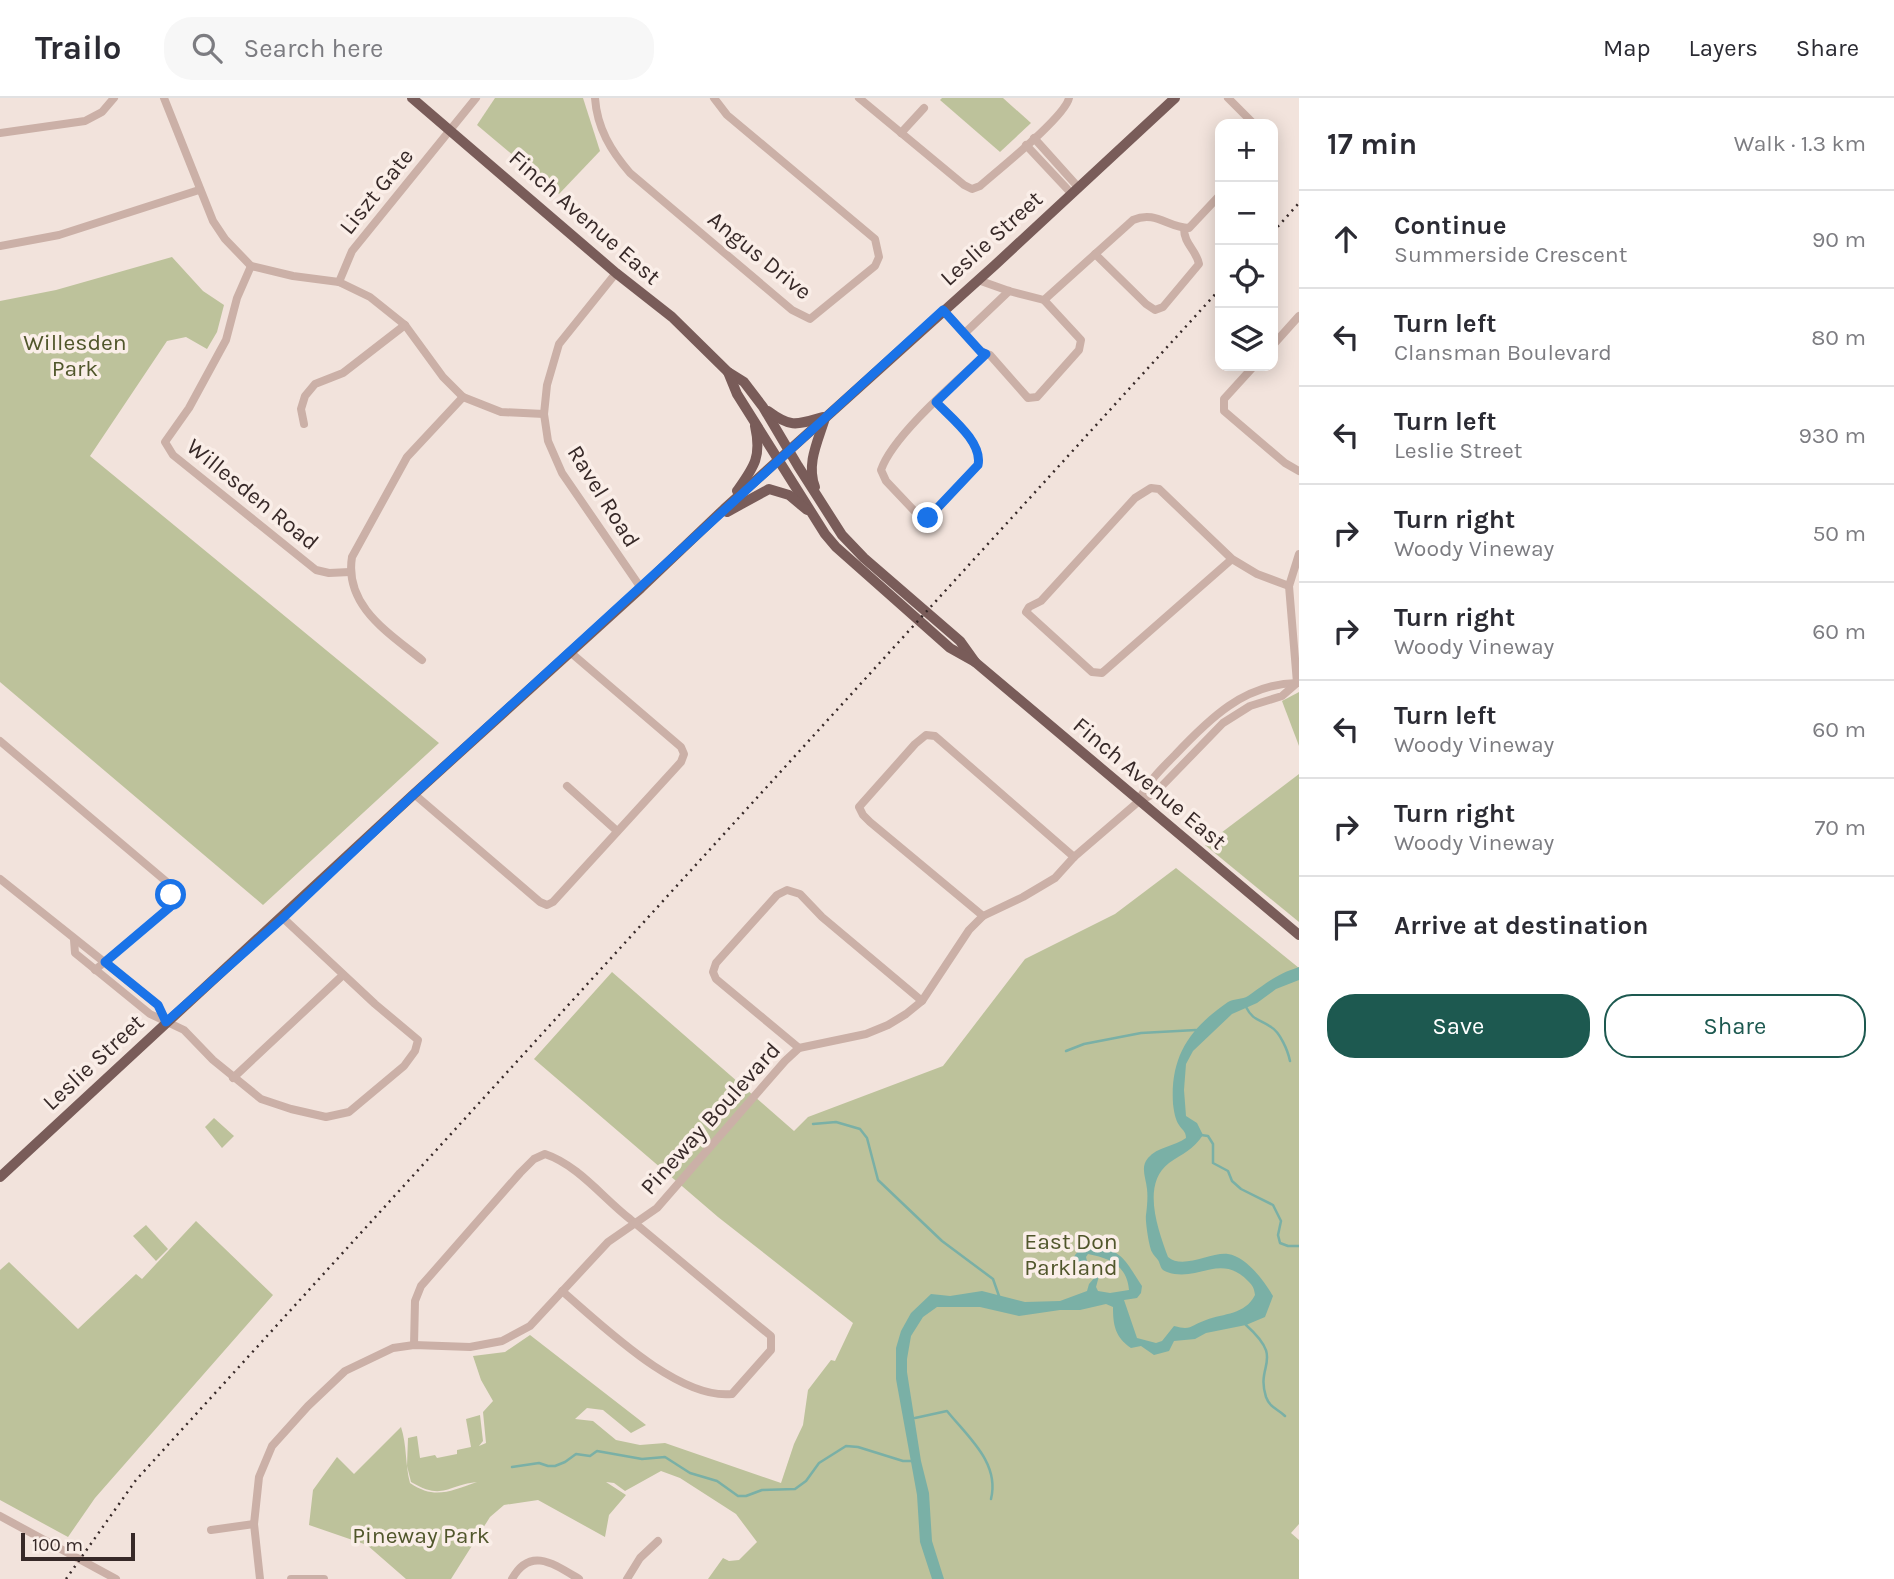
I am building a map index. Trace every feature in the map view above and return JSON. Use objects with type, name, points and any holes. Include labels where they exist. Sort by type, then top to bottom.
[{"type":"main road","name":"Finch Avenue East","points":[[412,98],[616,273],[672,317],[728,372],[744,383],[763,407],[842,535],[863,558],[960,641],[975,662]]},
{"type":"main road","name":"Leslie Street","points":[[0,1177],[724,509],[1175,98]]},
{"type":"main road","name":"Finch Avenue East","points":[[728,372],[737,394],[817,521],[847,559],[950,648],[975,662],[1296,933]]},
{"type":"main road","points":[[763,407],[783,422],[795,425],[826,416]]},
{"type":"main road","points":[[724,509],[751,470],[758,454],[753,416]]},
{"type":"main road","points":[[823,507],[813,482],[811,467],[826,416]]},
{"type":"main road","points":[[712,521],[769,489],[789,495],[817,521]]},
{"type":"street","points":[[0,133],[85,121],[102,112],[114,98]]},
{"type":"street","points":[[164,98],[213,221],[225,239],[251,266],[293,276],[339,282],[370,298],[405,325],[443,377],[463,397],[501,412],[544,414]]},
{"type":"street","name":"Liszt Gate","points":[[339,282],[352,251],[476,98]]},
{"type":"street","name":"Angus Drive","points":[[595,98],[596,114],[606,138],[615,156],[630,173],[792,310],[810,319],[874,266],[879,257],[875,239],[727,115],[714,98]]},
{"type":"street","points":[[859,98],[972,189],[980,186],[1034,138],[1068,106],[1069,98]]},
{"type":"street","points":[[1228,98],[1249,119]]},
{"type":"street","points":[[901,133],[925,108]]},
{"type":"street","points":[[1034,138],[1075,190]]},
{"type":"street","points":[[1026,145],[1075,190]]},
{"type":"street","points":[[0,246],[59,235],[199,190]]},
{"type":"street","points":[[1044,300],[1133,220],[1142,216],[1163,219],[1184,229],[1189,228],[1215,200]]},
{"type":"street","points":[[1095,254],[1155,310],[1163,307],[1199,264],[1198,257],[1184,239],[1184,229]]},
{"type":"street","name":"Willesden Road","points":[[251,266],[237,298],[230,333],[189,408],[165,442],[173,455],[316,570],[329,573],[350,572]]},
{"type":"street","name":"Ravel Road","points":[[616,273],[559,345],[547,386],[544,414],[548,442],[562,473],[641,588]]},
{"type":"street","points":[[943,310],[981,352],[990,355],[1028,398],[1037,397],[1079,350],[1081,340],[1044,300],[978,280]]},
{"type":"street","points":[[965,332],[1009,291]]},
{"type":"street","points":[[1278,339],[1299,316]]},
{"type":"street","points":[[304,424],[302,409],[305,396],[315,384],[343,373],[405,325]]},
{"type":"street","points":[[936,402],[972,441],[979,459],[978,465],[970,474],[928,518],[922,519],[886,481],[881,470],[890,451],[936,402],[986,354]]},
{"type":"street","points":[[1249,371],[1224,399],[1224,411],[1285,463],[1299,471]]},
{"type":"street","points":[[422,660],[373,620],[357,598],[350,572],[352,557],[407,457],[463,397]]},
{"type":"street","points":[[1232,559],[1102,673],[1092,672],[1026,612],[1029,607],[1041,601],[1135,498],[1151,488],[1159,489],[1232,559],[1257,574],[1289,586]]},
{"type":"street","points":[[1298,683],[1289,586],[1299,554]]},
{"type":"street","points":[[414,794],[532,896],[547,905],[553,902],[681,762],[684,754],[681,747],[570,652]]},
{"type":"street","name":"Pineway Boulevard","points":[[260,1579],[254,1524],[259,1477],[272,1446],[308,1406],[345,1371],[393,1348],[414,1345],[470,1347],[502,1341],[530,1326],[608,1242],[657,1208],[785,1060],[799,1048],[866,1034],[888,1025],[922,1001],[969,930],[983,916],[1055,878],[1074,857],[1138,802],[1155,793],[1223,723],[1250,706],[1282,696],[1298,683]]},
{"type":"street","points":[[983,916],[870,822],[859,807],[926,735],[935,736],[1074,857]]},
{"type":"street","points":[[0,740],[168,883],[170,907],[95,970]]},
{"type":"street","points":[[567,786],[617,831]]},
{"type":"street","points":[[0,879],[158,1005],[166,1022]]},
{"type":"street","points":[[799,1048],[716,979],[713,972],[716,963],[777,895],[787,890],[800,894],[822,917],[922,1001]]},
{"type":"street","points":[[74,940],[75,953],[150,1014],[184,1030],[233,1078],[261,1099],[326,1117],[349,1112],[404,1066],[415,1051],[418,1040],[283,918]]},
{"type":"street","points":[[233,1078],[343,975]]},
{"type":"street","points":[[414,1345],[415,1301],[421,1286],[534,1158],[545,1154],[557,1158],[600,1192],[771,1336],[771,1350],[732,1394],[717,1396],[666,1375],[562,1291]]},
{"type":"street","points":[[0,1516],[116,1579]]},
{"type":"street","points":[[211,1530],[254,1524]]},
{"type":"street","points":[[627,1579],[640,1558],[658,1541]]},
{"type":"street","points":[[512,1579],[517,1569],[527,1561],[540,1559],[579,1579]]},
{"type":"street","points":[[291,1579],[324,1579]]},
{"type":"green space","points":[[495,98],[583,98],[600,151],[559,194],[477,125]]},
{"type":"green space","points":[[1003,98],[1031,123],[1000,152],[940,100]]},
{"type":"green space","name":"Willesden Park","points":[[172,257],[203,291],[224,305],[217,332],[207,349],[186,337],[167,341],[90,456],[439,743],[263,905],[0,682],[0,301],[56,290]]},
{"type":"green space","points":[[1299,692],[1299,746],[1282,701]]},
{"type":"green space","points":[[1299,774],[1299,922],[1205,845]]},
{"type":"green space","name":"East Don Parkland","points":[[1176,868],[1299,968],[1299,1524],[1291,1533],[1299,1540],[1299,1579],[708,1579],[723,1558],[729,1561],[739,1560],[757,1542],[736,1514],[680,1478],[661,1471],[625,1491],[614,1483],[606,1482],[626,1495],[609,1515],[605,1537],[538,1500],[504,1505],[490,1517],[451,1579],[406,1579],[367,1545],[309,1525],[313,1490],[337,1457],[354,1474],[401,1427],[407,1466],[408,1438],[417,1436],[420,1458],[457,1454],[457,1450],[471,1447],[466,1419],[480,1415],[483,1441],[479,1446],[486,1443],[483,1412],[493,1401],[481,1380],[473,1356],[505,1352],[530,1335],[646,1425],[631,1433],[603,1410],[587,1408],[575,1419],[593,1421],[616,1440],[640,1445],[665,1443],[781,1483],[803,1425],[808,1390],[831,1360],[835,1361],[853,1323],[718,1217],[534,1059],[612,972],[794,1131],[808,1117],[943,1066],[1025,959],[1115,914]],"holes":[[[407,1466],[411,1482],[422,1488],[438,1491],[477,1482],[435,1493],[419,1488],[410,1483]]]},
{"type":"green space","points":[[214,1118],[234,1136],[222,1148],[205,1127]]},
{"type":"green space","points":[[196,1221],[273,1295],[95,1498],[68,1537],[0,1500],[0,1270],[9,1262],[78,1329],[136,1274],[142,1279]]},
{"type":"green space","points":[[146,1225],[168,1249],[156,1261],[133,1236]]},
{"type":"water","points":[[1299,967],[1299,980],[1276,989],[1257,1003],[1232,1014],[1193,1051],[1186,1064],[1186,1116],[1197,1123],[1203,1135],[1192,1148],[1169,1163],[1161,1172],[1154,1195],[1154,1208],[1168,1257],[1181,1262],[1228,1254],[1242,1260],[1260,1277],[1273,1296],[1265,1317],[1246,1325],[1206,1333],[1195,1339],[1174,1341],[1169,1351],[1154,1355],[1141,1346],[1131,1348],[1121,1339],[1114,1325],[1113,1307],[1106,1304],[1080,1310],[1019,1316],[980,1307],[937,1307],[923,1317],[911,1336],[907,1372],[921,1461],[929,1493],[932,1541],[944,1579],[932,1579],[920,1542],[917,1495],[896,1379],[896,1348],[901,1331],[911,1313],[931,1294],[950,1296],[982,1291],[1025,1302],[1060,1301],[1087,1291],[1095,1277],[1092,1273],[1075,1272],[1072,1262],[1079,1251],[1091,1243],[1111,1250],[1122,1258],[1142,1286],[1137,1298],[1124,1300],[1137,1338],[1156,1343],[1162,1341],[1174,1326],[1188,1328],[1240,1310],[1251,1302],[1255,1295],[1253,1287],[1238,1273],[1228,1269],[1178,1274],[1162,1269],[1151,1249],[1148,1234],[1144,1165],[1156,1151],[1186,1138],[1175,1115],[1173,1087],[1179,1057],[1193,1033],[1228,1002],[1246,997]],"holes":[[[1088,1254],[1116,1264],[1121,1269],[1129,1290],[1110,1293],[1098,1291],[1096,1287],[1099,1276],[1088,1265],[1086,1257]]]},
{"type":"waterway","points":[[1246,1007],[1254,1017],[1277,1033],[1290,1061]]},
{"type":"waterway","points":[[1066,1051],[1084,1044],[1141,1033],[1196,1030]]},
{"type":"waterway","points":[[813,1124],[836,1122],[860,1129],[867,1138],[878,1180],[942,1241],[993,1279],[999,1296]]},
{"type":"waterway","points":[[1201,1135],[1208,1136],[1213,1144],[1213,1163],[1228,1171],[1232,1181],[1241,1189],[1273,1205],[1281,1221],[1278,1235],[1280,1243],[1299,1246]]},
{"type":"waterway","points":[[1246,1322],[1267,1355],[1264,1376],[1266,1397],[1272,1406],[1285,1416]]},
{"type":"waterway","points":[[915,1418],[947,1411],[987,1462],[993,1486],[991,1499]]},
{"type":"waterway","points":[[512,1467],[539,1463],[555,1466],[576,1454],[590,1456],[597,1451],[642,1459],[665,1457],[690,1473],[717,1481],[738,1496],[746,1496],[762,1490],[795,1489],[806,1481],[819,1463],[846,1446],[912,1461]]},
{"type":"railway","points":[[1278,226],[1299,203]]},
{"type":"railway","points":[[66,1579],[136,1480],[1215,294]]},
{"type":"route","points":[[171,895],[170,907],[105,962],[158,1005],[166,1022],[283,918],[414,794],[943,310],[981,352],[986,354],[936,402],[972,441],[979,459],[978,465],[928,518]]},
{"type":"park label","name":"Pineway Park","points":[[421,1535]]}]
